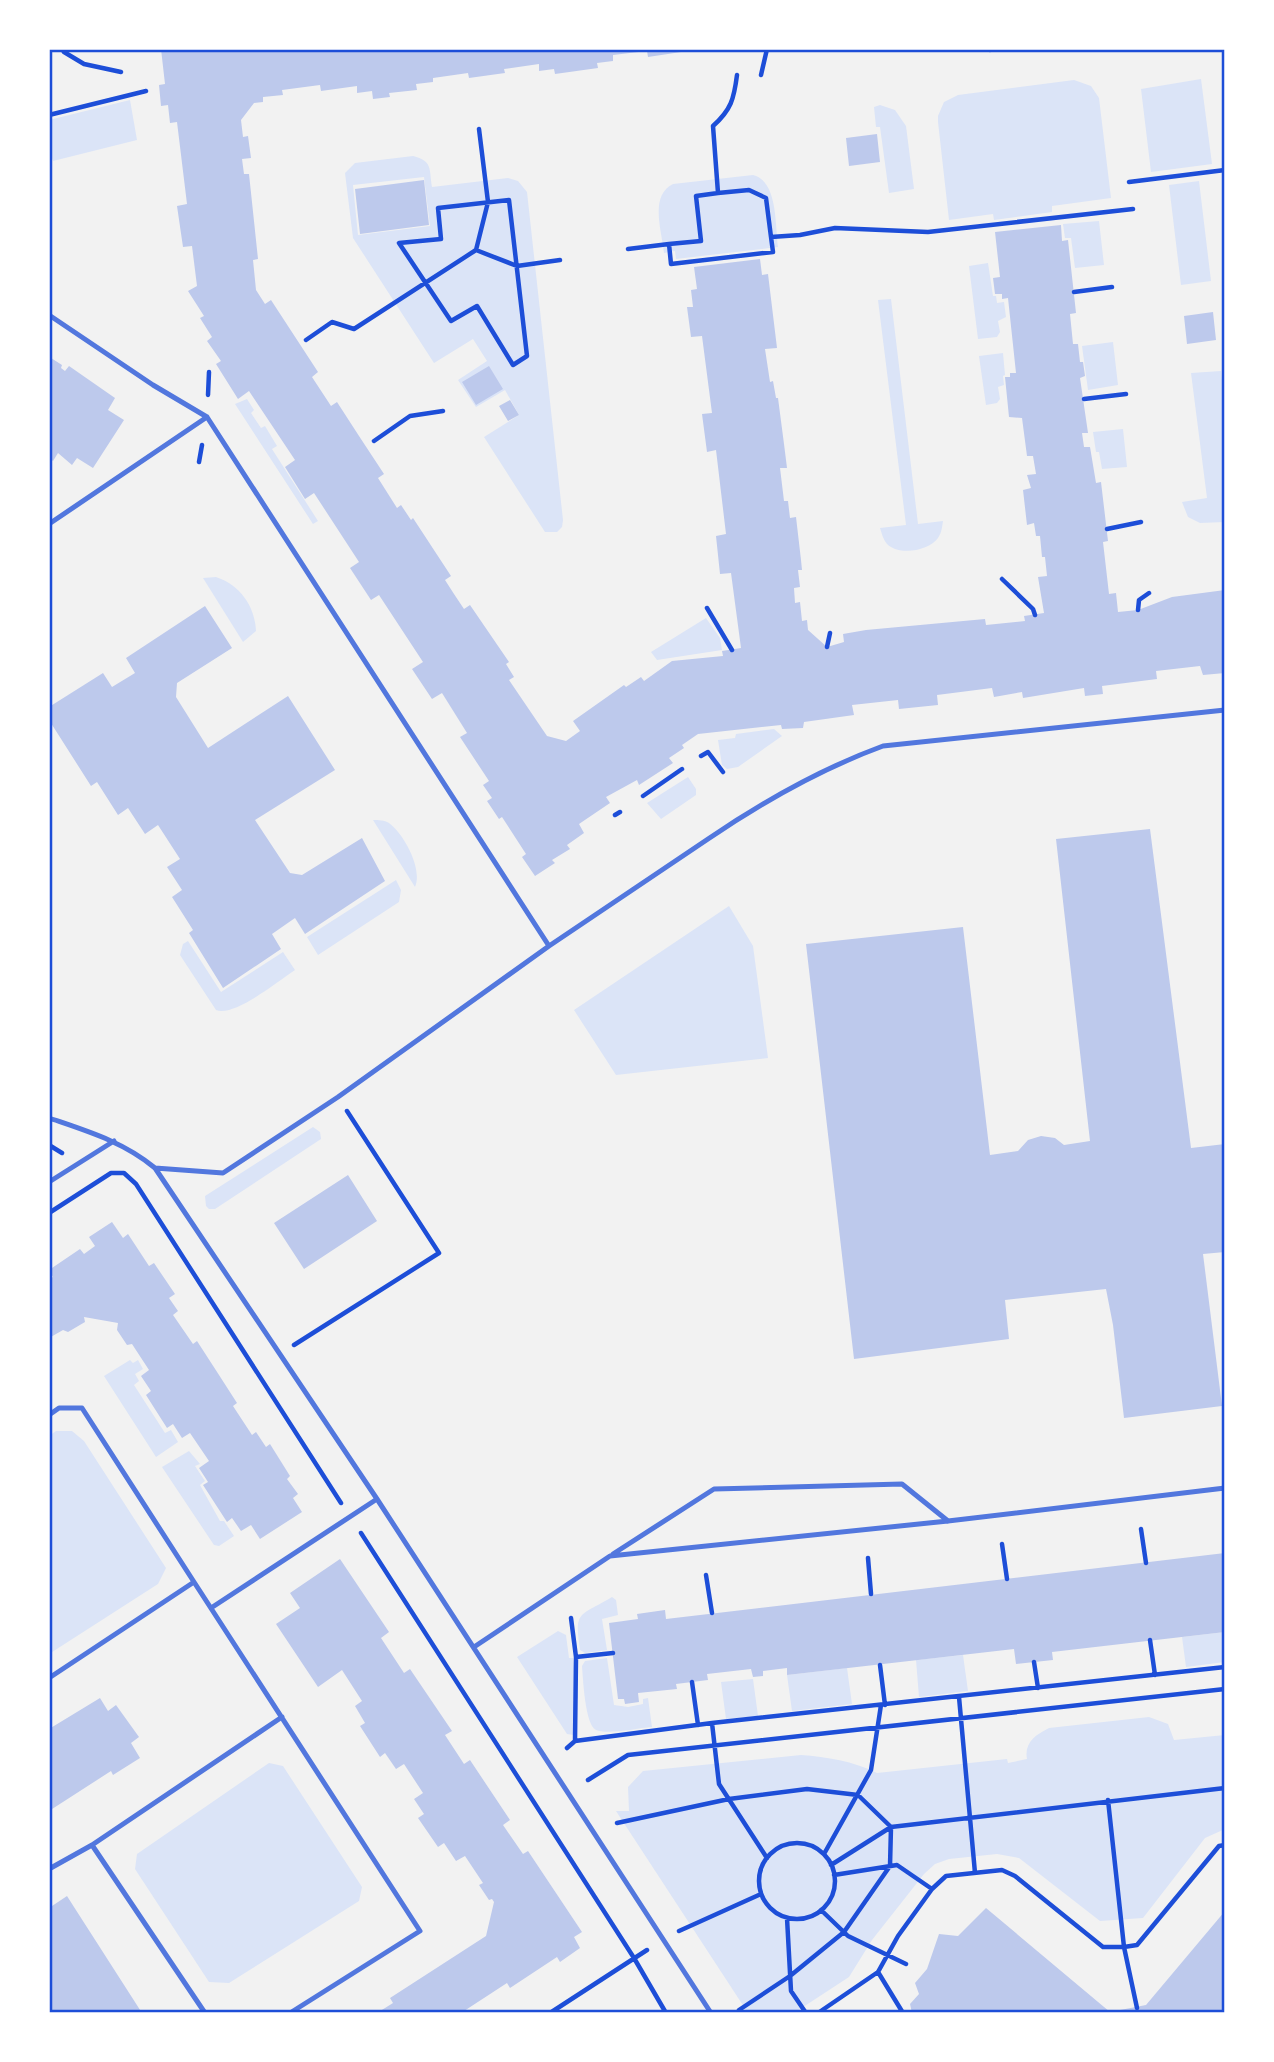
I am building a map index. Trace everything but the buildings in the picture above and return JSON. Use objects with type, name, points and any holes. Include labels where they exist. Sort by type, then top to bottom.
[{"type":"lane","points":[[49,315],[207,417],[549,946]]},
{"type":"lane","points":[[49,524],[207,417]]},
{"type":"lane","points":[[155,1168],[223,1173],[338,1097],[549,946],[733,822],[850,758],[883,746],[1225,709]]},
{"type":"lane","points":[[49,1118],[114,1141],[138,1154],[155,1168],[377,1499],[711,2013]]},
{"type":"lane","points":[[49,1182],[114,1141]]},
{"type":"lane","points":[[49,1415],[59,1408],[82,1408],[420,1931],[290,2013]]},
{"type":"lane","points":[[474,1647],[714,1489],[902,1484],[948,1521]]},
{"type":"lane","points":[[610,1556],[948,1521],[1225,1488]]},
{"type":"lane","points":[[211,1608],[377,1499]]},
{"type":"lane","points":[[49,1678],[194,1582]]},
{"type":"lane","points":[[49,1869],[92,1846],[282,1717]]},
{"type":"lane","points":[[92,1846],[205,2013]]},
{"type":"path","points":[[62,49],[84,64],[121,72]]},
{"type":"path","points":[[761,75],[767,49]]},
{"type":"path","points":[[719,193],[713,126],[727,113],[735,91],[737,75]]},
{"type":"path","points":[[49,115],[146,91]]},
{"type":"path","points":[[306,340],[332,322],[354,329],[476,250],[488,202],[479,129]]},
{"type":"path","points":[[1129,182],[1225,170]]},
{"type":"path","points":[[628,249],[669,244],[701,241],[696,196],[749,190],[766,198],[773,252],[671,264],[669,244]]},
{"type":"path","points":[[509,200],[517,265],[527,356],[513,365],[477,306],[451,321],[399,243],[442,239],[438,208],[509,200]]},
{"type":"path","points":[[771,237],[835,228],[928,232],[1133,209]]},
{"type":"path","points":[[476,250],[517,265],[560,260]]},
{"type":"path","points":[[1074,292],[1112,287]]},
{"type":"path","points":[[1084,399],[1126,394]]},
{"type":"path","points":[[374,441],[410,416],[443,411]]},
{"type":"path","points":[[1107,529],[1141,522]]},
{"type":"path","points":[[1002,579],[1033,609],[1035,615]]},
{"type":"path","points":[[1138,610],[1139,600],[1149,593]]},
{"type":"path","points":[[707,608],[732,650]]},
{"type":"path","points":[[827,647],[830,633]]},
{"type":"path","points":[[701,756],[708,752],[723,772]]},
{"type":"path","points":[[643,796],[682,769]]},
{"type":"path","points":[[256,1370],[439,1253],[338,1097]]},
{"type":"path","points":[[49,1213],[111,1173],[124,1173],[136,1184],[634,1958],[666,2013]]},
{"type":"path","points":[[1141,1530],[1146,1563]]},
{"type":"path","points":[[1002,1544],[1007,1579]]},
{"type":"path","points":[[868,1558],[871,1594]]},
{"type":"path","points":[[706,1574],[712,1613]]},
{"type":"path","points":[[571,1618],[576,1657],[575,1741]]},
{"type":"path","points":[[1150,1640],[1155,1675]]},
{"type":"path","points":[[576,1657],[612,1653]]},
{"type":"path","points":[[1034,1662],[1038,1688]]},
{"type":"path","points":[[824,1854],[871,1770],[883,1705],[880,1665]]},
{"type":"path","points":[[567,1748],[575,1741],[712,1723],[1225,1667]]},
{"type":"path","points":[[692,1682],[698,1725]]},
{"type":"path","points":[[588,1780],[628,1755],[1225,1689]]},
{"type":"path","points":[[959,1697],[975,1872]]},
{"type":"path","points":[[712,1723],[719,1784],[767,1858]]},
{"type":"path","points":[[831,1865],[891,1827],[1225,1788]]},
{"type":"path","points":[[617,1823],[729,1799],[807,1789],[858,1795],[891,1827],[890,1866],[844,1932],[790,1976],[739,2010]]},
{"type":"path","points":[[1108,1800],[1124,1947],[1137,2008]]},
{"type":"path","points":[[801,1843],[824,1854],[834,1875],[834,1889],[830,1900],[821,1910],[799,1919],[787,1918],[767,1905],[758,1882],[767,1858],[776,1849],[801,1843]]},
{"type":"path","points":[[818,2013],[878,1972],[886,1955],[932,1889],[946,1876],[1002,1870],[1015,1876],[1102,1947],[1124,1947],[1137,1945],[1219,1846],[1225,1845]]},
{"type":"path","points":[[834,1875],[897,1865],[932,1889]]},
{"type":"path","points":[[550,2013],[685,1927],[761,1894]]},
{"type":"path","points":[[821,1910],[844,1932],[906,1964]]},
{"type":"path","points":[[787,1918],[791,1991],[806,2013]]},
{"type":"path","points":[[878,1972],[903,2013]]},
{"type":"shaded area","points":[[1201,79],[1212,164],[1151,172],[1141,89]]},
{"type":"shaded area","points":[[1074,80],[1091,86],[1099,98],[1111,198],[1052,206],[1052,212],[994,220],[993,214],[949,220],[938,122],[944,102],[958,95]]},
{"type":"shaded area","points":[[130,100],[137,140],[53,161],[49,149],[49,120]]},
{"type":"shaded area","points":[[880,105],[895,110],[906,126],[914,189],[889,193],[880,127],[876,127],[874,107]]},
{"type":"shaded area","points":[[413,156],[427,163],[432,187],[508,178],[518,181],[527,192],[563,520],[562,527],[557,532],[545,532],[484,437],[519,415],[505,390],[476,407],[458,380],[487,361],[473,339],[434,363],[353,238],[345,173],[355,163]],"holes":[[[424,177],[430,226],[358,235],[353,185]]]},
{"type":"shaded area","points":[[753,175],[761,179],[771,195],[778,247],[676,259],[675,251],[664,253],[659,205],[666,190],[673,184]]},
{"type":"shaded area","points":[[1199,181],[1211,281],[1181,285],[1169,185]]},
{"type":"shaded area","points":[[1099,221],[1104,265],[1075,268],[1071,238],[1065,238],[1063,224]]},
{"type":"shaded area","points":[[988,263],[993,296],[996,296],[997,303],[1004,302],[1006,317],[998,321],[1000,332],[997,337],[978,339],[969,266]]},
{"type":"shaded area","points":[[891,299],[918,524],[943,521],[940,534],[934,542],[921,549],[906,551],[887,544],[880,528],[906,525],[878,300]]},
{"type":"shaded area","points":[[1113,342],[1118,385],[1088,390],[1082,346]]},
{"type":"shaded area","points":[[1003,353],[1005,375],[1004,385],[998,387],[1000,399],[997,403],[986,405],[979,356]]},
{"type":"shaded area","points":[[1221,371],[1225,408],[1225,522],[1200,523],[1188,517],[1182,502],[1207,498],[1191,373]]},
{"type":"shaded area","points":[[247,399],[254,410],[251,413],[261,428],[265,426],[277,446],[272,449],[318,521],[313,524],[235,404]]},
{"type":"shaded area","points":[[1123,429],[1127,467],[1102,469],[1093,432]]},
{"type":"shaded area","points":[[216,577],[239,591],[253,613],[256,631],[243,642],[203,578]]},
{"type":"shaded area","points":[[706,618],[720,638],[722,650],[657,660],[651,652]]},
{"type":"shaded area","points":[[774,729],[782,736],[738,767],[727,769],[722,765],[718,740],[735,738],[736,734]]},
{"type":"shaded area","points":[[688,777],[696,789],[696,795],[661,819],[647,803]]},
{"type":"shaded area","points":[[373,820],[389,823],[406,843],[416,871],[415,887]]},
{"type":"shaded area","points":[[396,880],[401,890],[399,902],[318,955],[307,937]]},
{"type":"shaded area","points":[[729,906],[753,946],[768,1058],[616,1075],[574,1010]]},
{"type":"shaded area","points":[[188,941],[221,992],[283,952],[295,970],[245,1003],[224,1011],[216,1010],[180,955],[183,944]]},
{"type":"shaded area","points":[[313,1127],[320,1132],[321,1139],[215,1209],[206,1206],[205,1196]]},
{"type":"shaded area","points":[[130,1360],[133,1363],[138,1360],[143,1369],[135,1374],[139,1381],[134,1385],[165,1433],[171,1430],[178,1442],[156,1457],[104,1376]]},
{"type":"shaded area","points":[[56,1431],[72,1431],[84,1441],[166,1568],[158,1584],[49,1654],[49,1436]]},
{"type":"shaded area","points":[[189,1451],[200,1464],[195,1466],[205,1481],[200,1485],[220,1521],[224,1521],[234,1536],[219,1546],[214,1545],[162,1467]]},
{"type":"shaded area","points":[[612,1597],[616,1600],[618,1615],[602,1619],[607,1650],[585,1653],[580,1650],[578,1628],[581,1616]]},
{"type":"shaded area","points":[[558,1631],[566,1635],[569,1658],[573,1658],[578,1698],[573,1700],[577,1728],[574,1735],[567,1734],[517,1657]]},
{"type":"shaded area","points":[[1225,1632],[1225,1662],[1186,1667],[1182,1637]]},
{"type":"shaded area","points":[[963,1655],[968,1691],[919,1697],[916,1660]]},
{"type":"shaded area","points":[[607,1658],[614,1705],[628,1707],[643,1704],[643,1699],[648,1698],[652,1727],[608,1732],[596,1730],[592,1726],[585,1701],[582,1666],[585,1661]]},
{"type":"shaded area","points":[[847,1668],[852,1704],[792,1711],[787,1675]]},
{"type":"shaded area","points":[[753,1679],[758,1716],[726,1719],[721,1682]]},
{"type":"shaded area","points":[[1149,1717],[1168,1724],[1174,1740],[1225,1735],[1225,1829],[1205,1838],[1143,1918],[1100,1921],[1019,1858],[997,1854],[949,1859],[935,1864],[924,1874],[872,1940],[849,1977],[794,2013],[748,2013],[616,1811],[629,1811],[628,1787],[643,1771],[801,1755],[840,1760],[877,1773],[1007,1759],[1008,1763],[1027,1759],[1029,1744],[1049,1728]]},
{"type":"shaded area","points":[[269,1763],[283,1766],[362,1887],[359,1901],[229,1983],[209,1982],[135,1869],[137,1854]]}]
